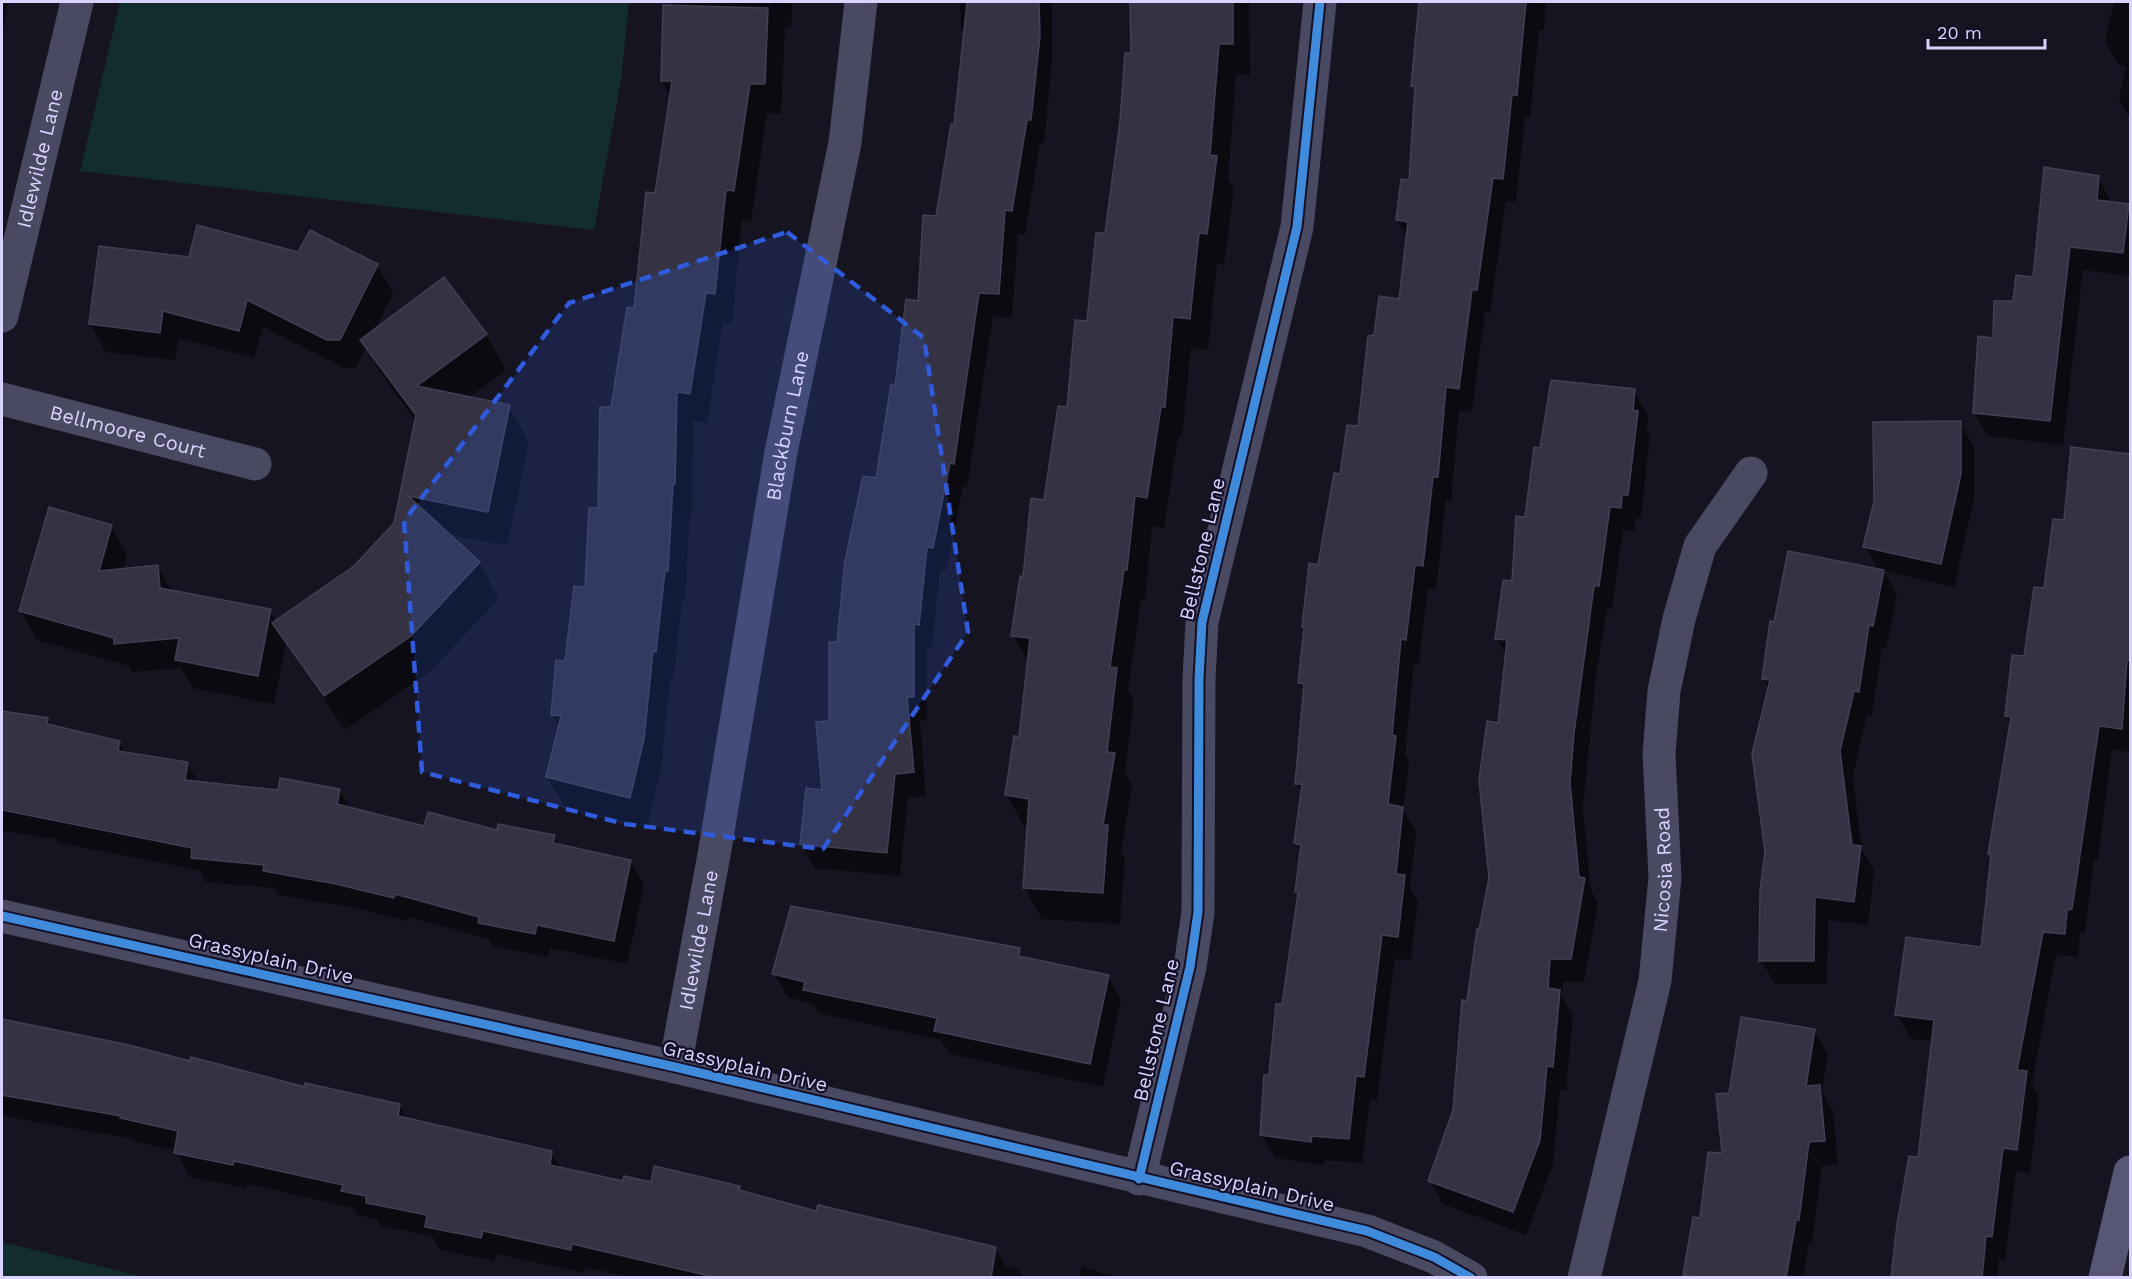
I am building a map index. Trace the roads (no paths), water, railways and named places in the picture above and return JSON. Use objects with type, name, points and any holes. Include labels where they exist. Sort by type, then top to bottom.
[{"type":"street","name":"Idlewilde Lane","points":[[2,316],[77,2]]},
{"type":"street","name":"Blackburn Lane","points":[[715,849],[780,452],[845,143],[861,2]]},
{"type":"street","name":"Bellstone Lane","points":[[1139,1179],[1190,967],[1198,912],[1199,679],[1202,622],[1297,227],[1320,2]]},
{"type":"street","name":"Bellmoore Court","points":[[2,399],[255,464]]},
{"type":"street","name":"Nicosia Road","points":[[1584,1278],[1655,981],[1665,877],[1659,754],[1665,691],[1679,619],[1700,546],[1751,473]]},
{"type":"street","name":"Idlewilde Lane","points":[[675,1067],[715,849]]},
{"type":"street","name":"Grassyplain Drive","points":[[2,916],[675,1067],[1139,1179],[1367,1231],[1434,1257],[1471,1278]]},
{"type":"street","points":[[2106,1278],[2130,1172]]}]
